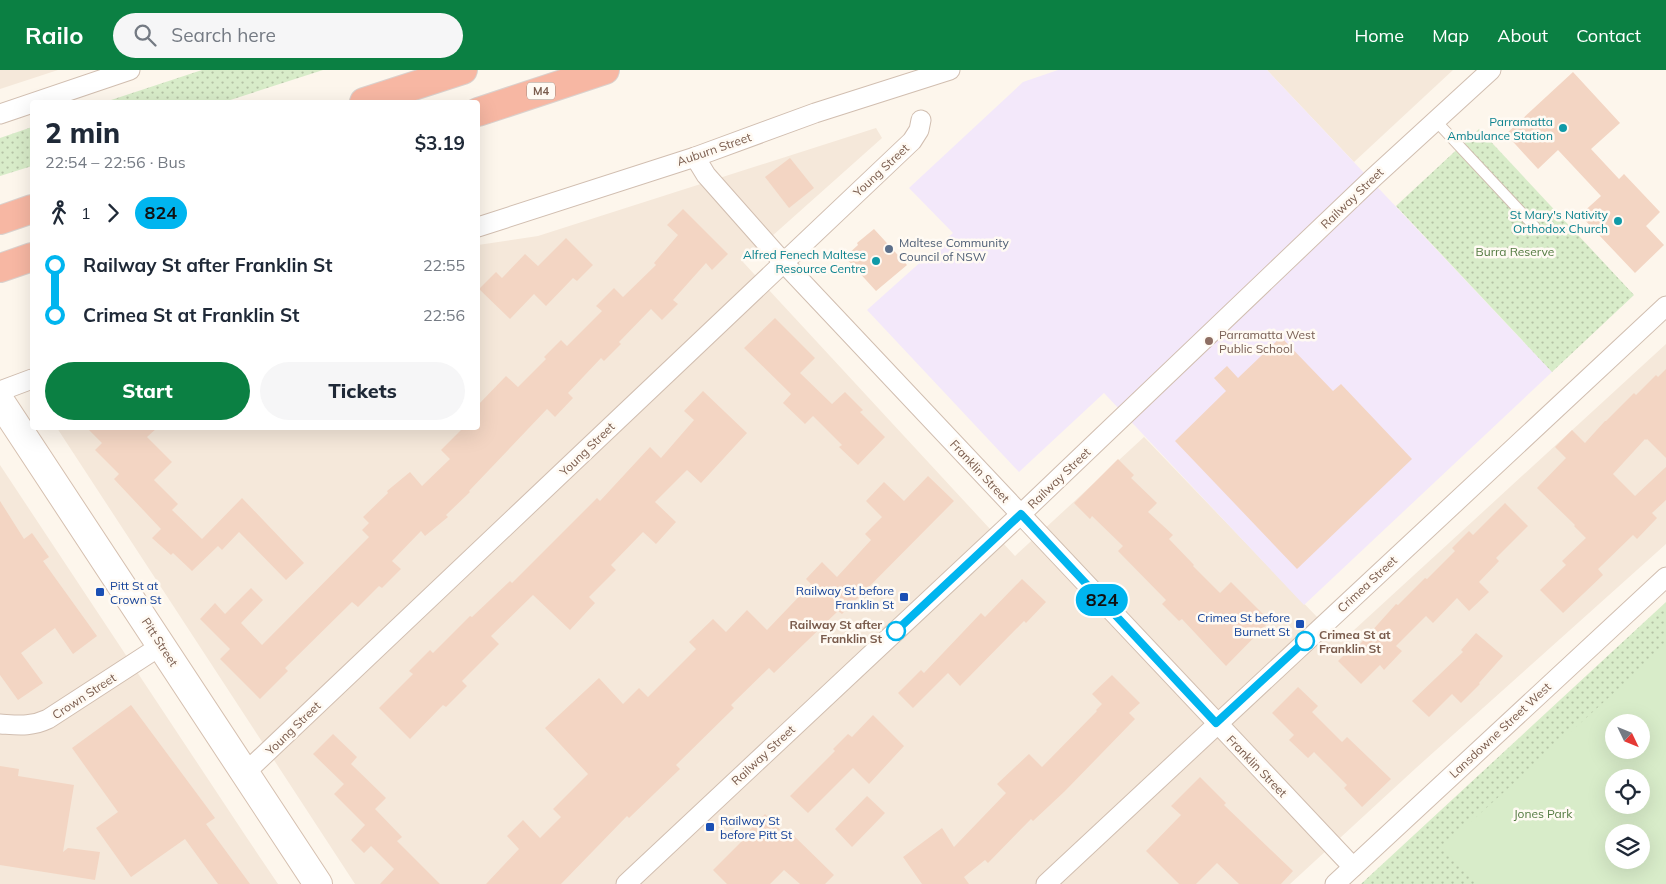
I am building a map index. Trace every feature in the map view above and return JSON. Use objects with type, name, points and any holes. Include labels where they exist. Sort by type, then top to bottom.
[{"type":"highway","points":[[370,100],[463,70]]},
{"type":"highway","name":"M4","points":[[480,111],[605,70]]},
{"type":"highway","points":[[0,220],[30,210]]},
{"type":"highway","points":[[0,268],[30,258]]},
{"type":"main road","name":"Pitt Street","points":[[0,402],[318,884]]},
{"type":"street","points":[[34,100],[95,75],[130,70]]},
{"type":"street","name":"Auburn Street","points":[[480,226],[695,156],[815,113],[950,70]]},
{"type":"street","name":"Railway Street","points":[[626,884],[1021,514],[1373,178],[1491,70]]},
{"type":"street","points":[[0,114],[30,102]]},
{"type":"street","name":"Young Street","points":[[245,773],[912,141],[919,130],[921,120]]},
{"type":"street","name":"Franklin Street","points":[[695,156],[706,175],[783,262],[1353,867]]},
{"type":"street","name":"Crimea Street","points":[[1046,884],[1216,723],[1666,306]]},
{"type":"street","points":[[0,391],[30,380]]},
{"type":"street","name":"Lansdowne Street West","points":[[1335,884],[1666,577]]},
{"type":"street","name":"Crown Street","points":[[0,724],[36,725],[162,645]]},
{"type":"lane","points":[[1436,120],[1534,227]]},
{"type":"shaded area","points":[[0,70],[58,70],[0,89]]},
{"type":"shaded area","name":"Parramatta West Public School","points":[[1058,70],[1267,70],[1552,372],[1304,605],[1104,393],[1019,472],[867,310],[953,233],[909,188],[1023,82]]},
{"type":"shaded area","points":[[1267,70],[1453,70],[1354,162]]},
{"type":"shaded area","points":[[876,128],[882,138],[743,262],[1015,556],[1144,437],[1341,642],[1666,344],[1666,544],[1416,768],[1290,884],[355,884],[58,430],[480,430],[480,245],[538,236]]},
{"type":"shaded area","points":[[0,465],[247,838],[278,884],[0,884]]},
{"type":"green space","points":[[202,70],[323,70],[230,100],[111,100]]},
{"type":"green space","points":[[30,128],[30,167],[0,176],[0,138]]},
{"type":"green space","name":"Burra Reserve","points":[[1479,129],[1634,295],[1552,372],[1396,206]]},
{"type":"green space","name":"Jones Park","points":[[1666,602],[1666,884],[1361,884]]},
{"type":"green space","points":[[1666,646],[1666,884],[1476,884],[1443,847]]},
{"type":"building","points":[[1573,72],[1620,123],[1591,149],[1619,179],[1624,174],[1660,212],[1646,226],[1664,245],[1635,273],[1580,215],[1601,196],[1558,150],[1538,169],[1506,134]]},
{"type":"building","points":[[790,158],[814,188],[789,208],[765,177]]},
{"type":"building","points":[[683,209],[728,254],[712,270],[706,263],[673,300],[678,304],[662,320],[651,309],[619,342],[621,344],[604,361],[601,358],[568,393],[573,398],[555,417],[547,409],[470,492],[446,515],[448,517],[425,536],[421,531],[392,561],[401,569],[382,588],[379,586],[358,607],[352,602],[285,668],[288,671],[260,699],[220,659],[230,649],[200,619],[215,603],[225,614],[251,588],[263,600],[241,623],[262,645],[369,537],[362,530],[369,523],[363,517],[388,493],[387,491],[410,472],[422,486],[450,459],[441,450],[461,430],[480,430],[480,403],[506,376],[518,387],[546,359],[544,357],[561,340],[567,346],[602,311],[596,306],[614,288],[623,297],[656,265],[654,263],[678,235],[667,225]]},
{"type":"building","name":"Alfred Fenech Maltese Resource Centre","points":[[874,229],[907,265],[876,291],[845,257],[858,245],[857,243]]},
{"type":"building","points":[[566,238],[593,265],[577,281],[573,278],[546,306],[534,294],[510,319],[480,290],[496,272],[502,278],[525,254],[538,266]]},
{"type":"building","points":[[775,318],[815,358],[800,373],[832,404],[845,392],[863,410],[860,412],[885,437],[858,465],[839,447],[842,445],[813,416],[805,424],[783,403],[791,394],[744,348]]},
{"type":"building","points":[[1281,337],[1333,391],[1341,384],[1412,459],[1297,569],[1175,441],[1226,391],[1214,378],[1227,366],[1238,378]]},
{"type":"building","points":[[1666,369],[1666,458],[1645,439],[1613,474],[1635,496],[1666,467],[1666,500],[1652,513],[1657,518],[1637,539],[1633,535],[1598,569],[1603,575],[1563,613],[1540,590],[1566,565],[1562,561],[1586,538],[1537,488],[1566,458],[1555,447],[1572,430],[1585,443],[1634,393],[1636,395],[1656,375],[1658,377]]},
{"type":"building","points":[[703,391],[747,433],[701,483],[687,470],[655,502],[676,522],[656,544],[643,532],[611,565],[616,570],[589,597],[595,603],[570,630],[533,595],[491,636],[499,644],[462,681],[467,686],[446,707],[443,705],[410,739],[379,708],[413,674],[409,671],[430,650],[433,653],[470,616],[472,617],[510,581],[512,583],[597,498],[600,501],[650,447],[661,458],[694,420],[684,411]]},
{"type":"building","points":[[89,430],[155,430],[147,437],[172,462],[154,480],[178,504],[172,510],[202,539],[242,498],[304,563],[286,580],[239,532],[222,550],[218,546],[192,571],[173,553],[171,555],[152,538],[161,529],[114,479],[119,474],[95,450],[102,443]]},
{"type":"building","points":[[1118,459],[1134,475],[1131,478],[1157,503],[1148,512],[1173,535],[1169,539],[1193,566],[1220,593],[1231,582],[1270,621],[1226,666],[1182,619],[1179,621],[1162,604],[1166,600],[1118,551],[1123,546],[1092,516],[1090,519],[1074,503]]},
{"type":"building","points":[[928,476],[954,501],[842,614],[838,611],[774,673],[769,668],[731,705],[734,708],[676,765],[680,769],[629,818],[627,816],[561,884],[486,884],[519,849],[507,836],[523,820],[540,838],[561,817],[553,809],[588,774],[545,728],[599,678],[623,704],[639,688],[648,697],[696,649],[689,642],[713,619],[726,632],[747,610],[767,630],[811,584],[806,579],[822,562],[837,577],[871,540],[865,534],[882,517],[866,501],[884,482],[904,501]]},
{"type":"building","points":[[0,501],[24,539],[32,533],[49,557],[43,561],[97,636],[73,654],[55,628],[21,653],[43,683],[18,700],[0,675]]},
{"type":"building","points":[[1505,503],[1528,526],[1496,558],[1499,561],[1479,582],[1489,592],[1469,611],[1457,598],[1433,623],[1426,616],[1396,646],[1402,651],[1384,670],[1380,665],[1361,684],[1338,661],[1349,650],[1352,653],[1396,604],[1398,605],[1425,578],[1427,579],[1455,551],[1452,548],[1469,531],[1473,535]]},
{"type":"building","points":[[1022,579],[1046,602],[1026,623],[1024,621],[960,686],[948,673],[913,708],[898,693],[921,670],[924,673],[981,613],[985,617]]},
{"type":"building","points":[[1476,633],[1503,656],[1480,684],[1461,703],[1452,694],[1429,717],[1412,701],[1463,652],[1461,650]]},
{"type":"building","points":[[1112,675],[1140,703],[1129,713],[1135,719],[1065,791],[1033,821],[1031,819],[988,863],[985,860],[964,877],[969,884],[922,884],[903,857],[942,828],[954,847],[1006,793],[997,784],[1029,754],[1042,767],[1097,711],[1102,704],[1092,694]]},
{"type":"building","points":[[1298,687],[1318,706],[1312,712],[1342,742],[1347,737],[1391,779],[1362,807],[1344,788],[1347,785],[1314,752],[1308,758],[1289,740],[1294,735],[1272,713]]},
{"type":"building","points":[[131,705],[215,818],[206,824],[250,884],[218,884],[185,839],[131,877],[96,828],[118,812],[72,748]]},
{"type":"building","points":[[873,715],[904,746],[869,784],[853,768],[808,813],[790,796],[835,751],[833,749],[848,734],[852,737]]},
{"type":"building","points":[[333,734],[357,757],[351,764],[386,798],[375,809],[402,837],[397,841],[440,884],[380,884],[394,869],[371,846],[364,853],[351,840],[365,825],[334,794],[344,784],[313,754]]},
{"type":"building","points":[[0,766],[19,769],[18,776],[74,785],[63,852],[68,848],[100,852],[95,880],[0,865]]},
{"type":"building","points":[[1200,777],[1226,803],[1224,805],[1293,871],[1281,884],[1239,884],[1217,863],[1196,884],[1179,884],[1146,851],[1181,815],[1171,806]]},
{"type":"building","points":[[867,796],[885,813],[852,847],[835,829]]},
{"type":"building","points":[[765,814],[788,838],[792,834],[834,875],[825,884],[800,884],[784,870],[770,884],[727,884],[713,870],[748,835],[747,833]]},
{"type":"bus line","name":"824","points":[[896,631],[1021,514],[1216,723],[1305,641]]},
{"type":"place","name":"Parramatta Ambulance Station","points":[[1563,128]]},
{"type":"place","name":"St Mary's Nativity Orthodox Church","points":[[1618,221]]},
{"type":"place","name":"Maltese Community Council of NSW","points":[[889,249]]},
{"type":"place","name":"Alfred Fenech Maltese Resource Centre","points":[[876,261]]},
{"type":"place","name":"Parramatta West Public School","points":[[1209,341]]},
{"type":"place","name":"Pitt St at Crown St","points":[[100,592]]},
{"type":"place","name":"Railway St before Franklin St","points":[[904,597]]},
{"type":"place","name":"Crimea St before Burnett St","points":[[1300,624]]},
{"type":"place","name":"Railway St after Franklin St","points":[[896,631]]},
{"type":"place","name":"Crimea St at Franklin St","points":[[1305,641]]},
{"type":"place","name":"Railway St before Pitt St","points":[[710,827]]}]
